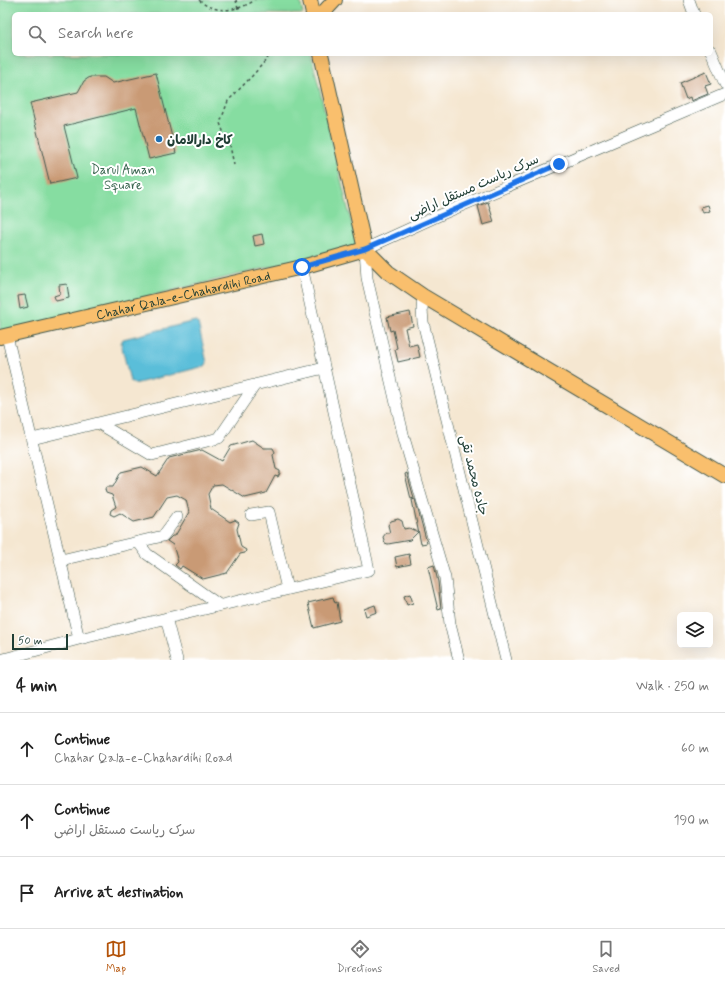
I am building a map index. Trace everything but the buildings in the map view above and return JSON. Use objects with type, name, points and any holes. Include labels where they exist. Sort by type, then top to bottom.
[{"type":"main road","points":[[310,0],[313,12]]},
{"type":"main road","points":[[324,12],[335,0]]},
{"type":"main road","points":[[321,56],[365,249],[388,272],[423,296],[725,476]]},
{"type":"main road","name":"Chahar Qala-e-Chahardihi Road","points":[[4,337],[302,267],[365,249]]},
{"type":"street","points":[[689,0],[693,12]]},
{"type":"street","points":[[717,55],[725,84]]},
{"type":"street","name":"سرک ریاست مستقل اراضی","points":[[365,249],[464,205],[725,94]]},
{"type":"street","points":[[365,249],[368,286],[404,438],[444,578],[450,624],[459,660]]},
{"type":"street","points":[[0,660],[166,618],[369,570],[302,267]]},
{"type":"street","name":"جاده محمد تقی","points":[[423,296],[423,322],[506,660]]},
{"type":"street","points":[[4,337],[32,439],[80,639]]},
{"type":"street","points":[[32,439],[324,368]]},
{"type":"street","points":[[98,423],[152,455],[219,438],[255,385]]},
{"type":"street","points":[[252,515],[269,512],[287,589]]},
{"type":"street","points":[[61,560],[139,543],[163,536],[177,517]]},
{"type":"street","points":[[139,543],[147,554],[219,606]]},
{"type":"street","points":[[166,618],[177,660]]},
{"type":"path","points":[[199,0],[216,9],[232,10],[247,6],[255,0]]},
{"type":"path","points":[[236,0],[239,12]]},
{"type":"path","points":[[234,165],[228,136],[223,131],[220,123],[228,101],[254,74],[268,56]]},
{"type":"green space","name":"Darul Aman Square","points":[[0,0],[300,0],[303,12],[12,12],[12,56],[311,56],[357,246],[0,332]]},
{"type":"water","points":[[195,321],[198,323],[207,363],[205,366],[134,384],[130,381],[121,343],[123,339]]},
{"type":"place","name":"کاخ دارالامان","points":[[159,139]]},
{"type":"route","points":[[302,267],[365,249],[559,164]]}]
